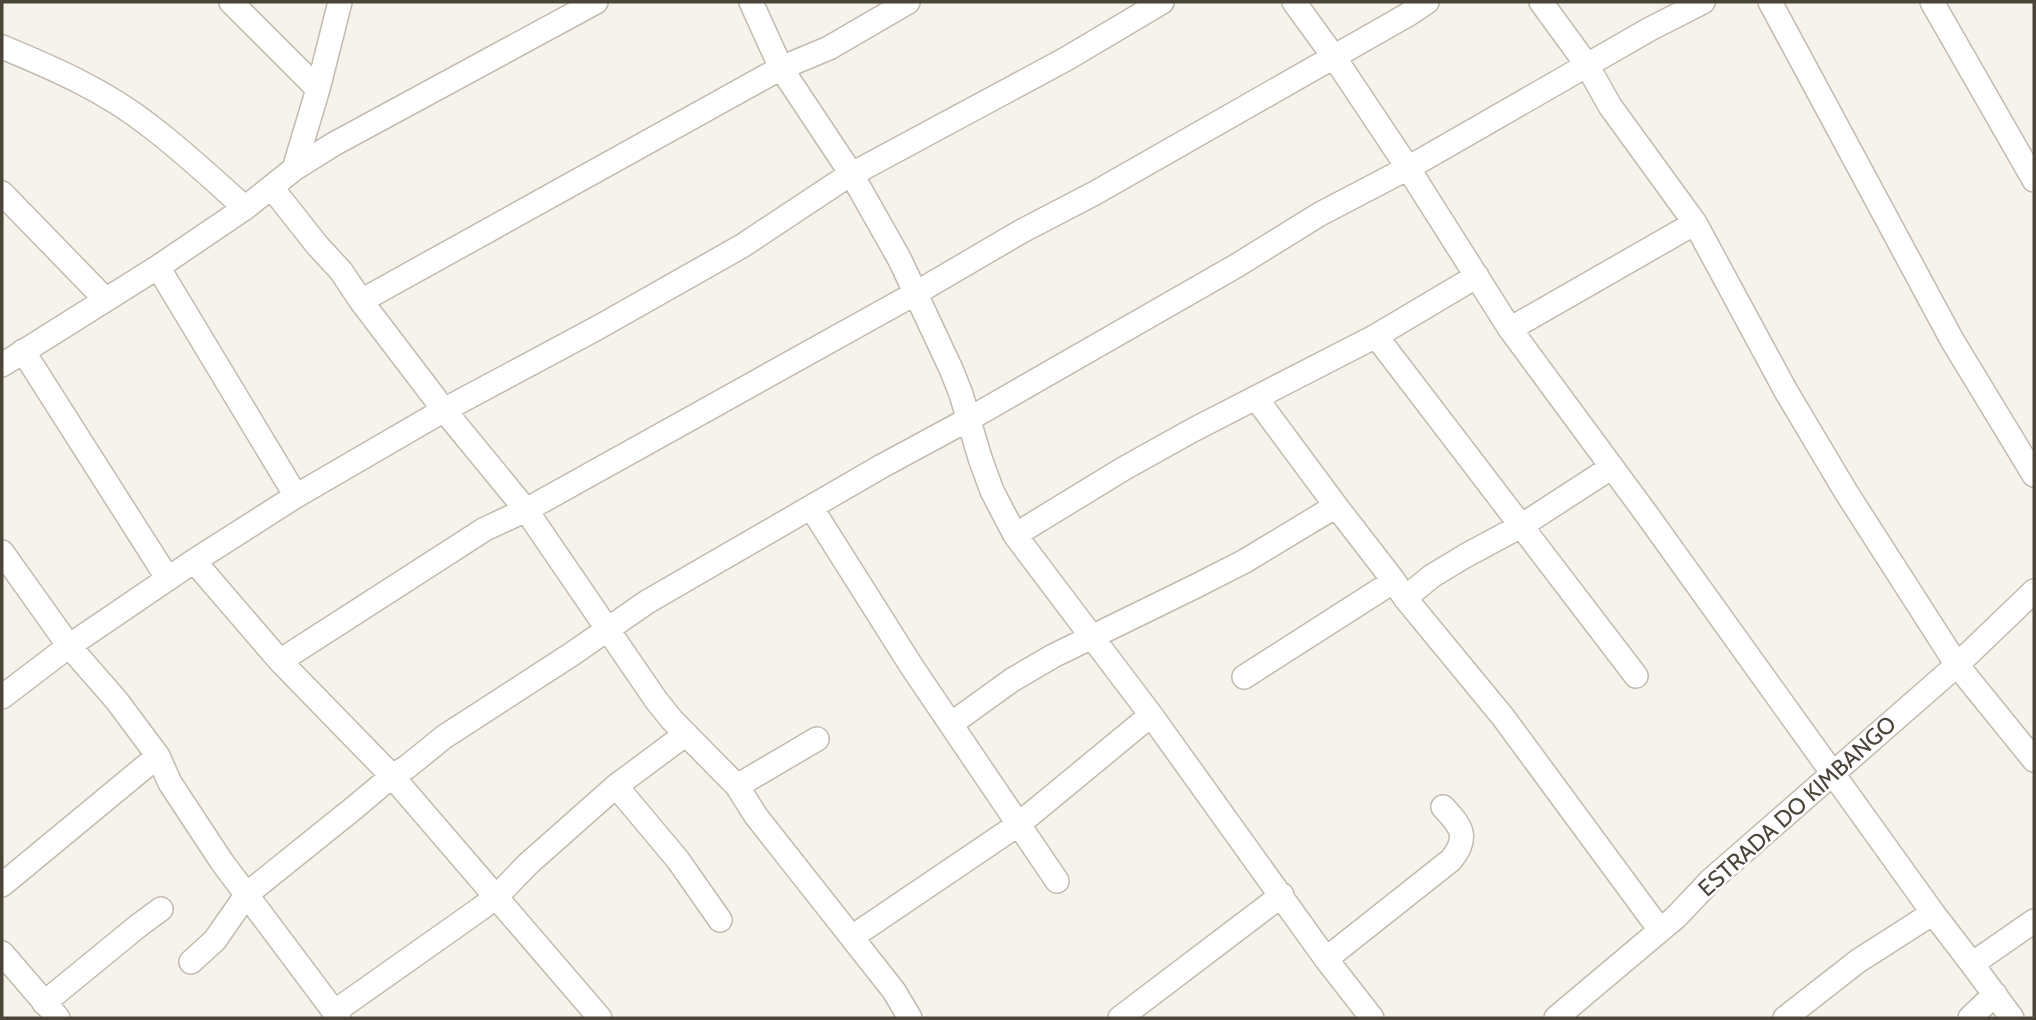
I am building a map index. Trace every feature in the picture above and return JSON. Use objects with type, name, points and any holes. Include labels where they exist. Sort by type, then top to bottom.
[{"type":"street","points":[[231,2],[318,89]]},
{"type":"street","points":[[294,169],[340,2]]},
{"type":"street","points":[[2,365],[158,267],[272,188],[294,169],[334,144],[596,2]]},
{"type":"street","points":[[751,2],[782,68],[852,175],[900,260],[951,369],[992,491],[1014,535],[1151,715],[1326,959],[1372,1018]]},
{"type":"street","points":[[361,301],[782,68],[829,48],[908,2]]},
{"type":"street","points":[[2,697],[69,646],[296,496],[444,410],[742,246],[852,175],[1066,59],[1162,2]]},
{"type":"street","points":[[1294,2],[1408,168],[1510,329],[2012,1018]]},
{"type":"street","points":[[280,662],[485,529],[526,510],[1022,231],[1095,193],[1427,2]]},
{"type":"street","points":[[1541,2],[1587,65],[1610,106],[1695,223],[1787,393],[1846,492],[1957,665],[2034,760]]},
{"type":"street","points":[[191,962],[215,940],[247,894],[391,776],[407,767],[444,737],[647,602],[1236,266],[1320,214],[1408,168],[1650,29],[1703,2]]},
{"type":"street","points":[[1770,2],[1952,340],[2034,475]]},
{"type":"street","points":[[1932,2],[2034,180]]},
{"type":"street","points":[[2,47],[55,69],[102,94],[149,125],[244,208]]},
{"type":"street","points":[[272,188],[341,271],[444,410],[526,510],[656,700],[737,786],[756,816],[894,991],[910,1018]]},
{"type":"street","points":[[4,199],[104,299]]},
{"type":"street","points":[[1510,329],[1695,223]]},
{"type":"street","points":[[158,267],[296,496]]},
{"type":"street","points":[[1014,535],[1193,430],[1376,336],[1477,276]]},
{"type":"street","points":[[1376,336],[1636,676]]},
{"type":"street","points":[[23,351],[168,579]]},
{"type":"street","points":[[1256,398],[1400,589],[1503,717],[1660,930]]},
{"type":"street","points":[[1244,677],[1400,589],[1432,576],[1521,526],[1612,467]]},
{"type":"street","points":[[951,724],[1012,680],[1073,645],[1245,561],[1336,506]]},
{"type":"street","points":[[811,507],[905,656],[1057,881]]},
{"type":"street","points":[[2,552],[69,646],[117,701],[158,756],[170,783],[222,862],[337,1015],[496,897],[528,863],[616,786],[686,734]]},
{"type":"street","points":[[194,561],[280,662],[391,776],[496,897],[590,1015]]},
{"type":"street","name":"ESTRADA DO KIMBANGO","points":[[1556,1018],[1660,930],[1711,880],[1957,665],[2034,591]]},
{"type":"street","points":[[852,937],[1019,824],[1151,715]]},
{"type":"street","points":[[737,786],[817,739]]},
{"type":"street","points":[[2,885],[158,756]]},
{"type":"street","points":[[616,786],[678,860],[720,920]]},
{"type":"street","points":[[1326,959],[1457,853],[1462,836],[1461,829],[1443,807]]},
{"type":"street","points":[[1120,1018],[1282,895]]},
{"type":"street","points":[[2,953],[51,1011],[161,909]]},
{"type":"street","points":[[1785,1018],[1858,961],[1933,913]]},
{"type":"street","points":[[1972,964],[2034,921]]},
{"type":"street","points":[[1970,1018],[1995,995]]}]
